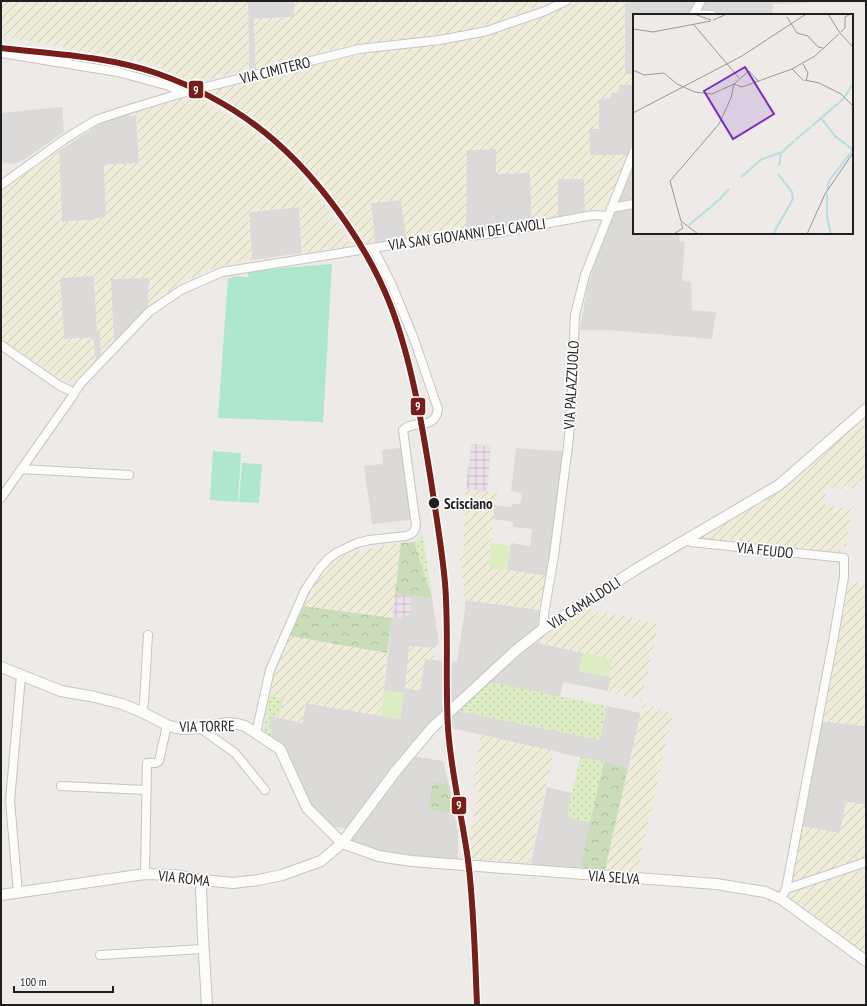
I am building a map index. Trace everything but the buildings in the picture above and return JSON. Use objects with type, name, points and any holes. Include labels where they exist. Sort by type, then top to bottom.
[{"type":"street","name":"VIA CIMITERO","points":[[1,184],[68,137],[96,120],[123,111],[182,93],[359,49],[440,40],[487,31],[525,18],[566,1]]},
{"type":"street","points":[[694,14],[701,1]]},
{"type":"street","points":[[1,53],[118,72],[169,86],[182,93]]},
{"type":"street","name":"VIA PALAZZUOLO","points":[[543,629],[568,446],[571,415],[575,316],[585,275],[607,216],[633,153]]},
{"type":"street","points":[[611,208],[633,204]]},
{"type":"street","name":"VIA SAN GIOVANNI DEI CAVOLI","points":[[1,498],[62,409],[69,393],[81,383],[150,312],[181,290],[222,272],[373,248],[496,232],[593,215],[607,216]]},
{"type":"street","points":[[256,733],[270,670],[305,590],[320,568],[336,553],[357,543],[375,539],[411,535],[416,526],[403,430],[405,427],[425,424],[431,421],[435,418],[438,409],[409,325],[373,248]]},
{"type":"street","points":[[1,345],[69,393]]},
{"type":"street","name":"VIA CAMALDOLI","points":[[342,843],[394,772],[432,728],[514,652],[543,629],[638,568],[779,484],[866,409]]},
{"type":"street","points":[[22,469],[129,475]]},
{"type":"street","points":[[1,485],[10,484]]},
{"type":"street","name":"VIA FEUDO","points":[[688,539],[691,542],[844,558],[844,577],[835,629],[786,889]]},
{"type":"street","points":[[142,712],[144,703],[148,635]]},
{"type":"street","name":"VIA TORRE","points":[[1,667],[61,691],[102,698],[142,712],[167,725],[186,729],[228,723],[244,726],[280,749],[307,808],[342,843]]},
{"type":"street","points":[[18,893],[10,801],[21,676]]},
{"type":"street","points":[[145,874],[147,763],[156,763],[159,761],[167,725]]},
{"type":"street","points":[[200,728],[235,753],[265,790]]},
{"type":"street","points":[[61,786],[146,790]]},
{"type":"street","name":"VIA ROMA","points":[[1,895],[145,874],[174,875],[233,883],[258,880],[282,875],[321,861],[342,843]]},
{"type":"street","name":"VIA SELVA","points":[[342,843],[379,856],[419,861],[716,884],[765,892],[780,899],[866,961]]},
{"type":"street","points":[[780,899],[786,889],[866,862]]},
{"type":"street","points":[[202,880],[203,949],[207,1005]]},
{"type":"street","points":[[100,955],[203,949]]},
{"type":"shaded area","points":[[1,1],[248,1],[249,70],[196,83],[148,63],[1,36]]},
{"type":"shaded area","points":[[248,1],[294,1],[294,17],[254,19],[256,69],[249,70]]},
{"type":"shaded area","points":[[294,1],[541,1],[541,5],[499,21],[458,32],[346,46],[256,69],[254,19],[294,17]]},
{"type":"shaded area","points":[[580,1],[625,1],[625,74],[633,74],[633,85],[619,85],[619,93],[611,93],[611,97],[599,99],[599,129],[589,129],[590,155],[628,155],[613,192],[607,203],[601,207],[585,212],[584,179],[558,179],[558,217],[532,222],[530,173],[496,174],[496,149],[467,150],[466,232],[406,239],[401,200],[371,203],[375,243],[363,244],[332,195],[308,167],[282,141],[255,120],[208,91],[368,53],[454,42],[512,29]]},
{"type":"shaded area","points":[[625,1],[696,1],[690,14],[633,14],[633,74],[625,75]]},
{"type":"shaded area","points":[[705,1],[807,1],[808,3],[773,4],[772,14],[698,14]]},
{"type":"shaded area","points":[[619,85],[633,85],[633,143],[628,155],[590,155],[589,129],[599,128],[599,99],[611,98],[611,93]]},
{"type":"shaded area","points":[[194,95],[234,118],[282,154],[303,177],[325,205],[351,245],[349,247],[302,253],[299,207],[249,212],[252,260],[210,269],[166,293],[148,307],[149,278],[111,279],[114,344],[101,356],[100,332],[97,332],[94,276],[60,278],[64,339],[93,337],[96,362],[84,375],[73,382],[66,382],[1,340],[1,190],[59,151],[62,222],[92,220],[106,216],[104,165],[139,163],[136,110]]},
{"type":"shaded area","points":[[62,107],[64,132],[25,159],[14,164],[1,162],[1,113]]},
{"type":"shaded area","points":[[129,114],[131,117],[136,115],[139,163],[104,165],[106,216],[92,220],[62,222],[59,151],[101,123]]},
{"type":"shaded area","points":[[496,149],[530,173],[532,222],[466,232],[466,150]]},
{"type":"shaded area","points":[[633,166],[633,234],[680,234],[679,241],[685,242],[682,280],[691,282],[692,310],[716,312],[712,339],[609,330],[580,330],[587,288],[613,211]]},
{"type":"shaded area","points":[[558,179],[584,179],[585,212],[558,217]]},
{"type":"shaded area","points":[[402,200],[406,239],[375,243],[371,203]]},
{"type":"shaded area","points":[[299,207],[302,253],[252,260],[249,212]]},
{"type":"shaded area","points":[[94,275],[97,331],[100,332],[101,356],[96,362],[93,338],[64,339],[60,278]]},
{"type":"shaded area","points":[[149,278],[148,307],[114,344],[110,279]]},
{"type":"shaded area","points":[[866,416],[866,483],[858,481],[856,489],[843,486],[842,489],[827,486],[824,504],[852,509],[846,546],[841,546],[840,552],[738,544],[737,540],[729,539],[726,543],[693,540],[782,489]]},
{"type":"shaded area","points":[[471,444],[491,446],[487,492],[466,489]]},
{"type":"shaded area","points":[[408,447],[418,519],[372,524],[364,466],[383,464],[382,450]]},
{"type":"shaded area","points":[[516,448],[563,451],[551,551],[546,576],[507,570],[511,543],[530,546],[532,529],[513,527],[513,522],[493,519],[495,505],[512,507],[513,504],[520,504],[522,493],[511,491]]},
{"type":"shaded area","points":[[466,489],[497,493],[489,567],[546,576],[540,610],[465,600],[459,552],[463,553]]},
{"type":"shaded area","points":[[401,543],[392,618],[303,606],[320,575],[332,563],[343,556],[356,551]]},
{"type":"shaded area","points":[[845,581],[866,584],[866,726],[820,721]]},
{"type":"shaded area","points":[[395,594],[412,596],[410,614],[399,619],[392,618]]},
{"type":"shaded area","points":[[412,596],[432,598],[439,643],[434,648],[409,646],[420,691],[425,659],[449,662],[457,661],[465,610],[465,600],[540,610],[538,627],[424,729],[399,758],[346,828],[331,827],[325,821],[326,819],[311,806],[271,738],[269,728],[272,716],[302,723],[306,703],[400,719],[404,693],[384,690],[392,618],[399,619],[410,614]]},
{"type":"shaded area","points":[[585,608],[659,624],[641,700],[608,691],[611,678],[608,677],[612,659],[535,642]]},
{"type":"shaded area","points":[[290,636],[387,653],[381,716],[306,703],[302,723],[279,717],[284,699],[270,695],[278,660]]},
{"type":"shaded area","points":[[535,642],[583,653],[579,671],[611,677],[608,691],[563,682],[560,697],[488,682]]},
{"type":"shaded area","points":[[409,646],[434,648],[436,660],[425,659],[420,691],[405,688]]},
{"type":"shaded area","points":[[643,704],[673,713],[637,872],[605,870]]},
{"type":"shaded area","points":[[607,706],[641,713],[628,768],[438,725],[454,710],[600,740]]},
{"type":"shaded area","points":[[820,721],[866,726],[866,805],[846,802],[840,833],[800,826]]},
{"type":"shaded area","points":[[480,735],[554,751],[530,863],[466,859],[478,789],[473,788]]},
{"type":"shaded area","points":[[412,756],[443,761],[449,785],[433,782],[428,808],[454,813],[458,832],[458,861],[376,853],[347,840]]},
{"type":"shaded area","points":[[547,787],[572,793],[567,817],[591,822],[579,871],[530,867]]},
{"type":"shaded area","points":[[846,801],[866,805],[866,859],[789,885],[800,826],[840,833]]},
{"type":"shaded area","points":[[866,864],[866,955],[791,901],[788,893],[791,890]]},
{"type":"green space","points":[[332,264],[323,422],[218,418],[228,278],[232,278],[233,276],[248,277],[248,272],[269,269]]},
{"type":"green space","points":[[213,451],[241,453],[238,502],[210,500]]},
{"type":"green space","points":[[242,463],[262,464],[259,503],[239,502]]},
{"type":"green space","points":[[423,535],[432,598],[414,542]]},
{"type":"green space","points":[[414,542],[432,598],[395,594],[401,543]]},
{"type":"green space","points":[[491,543],[511,546],[507,570],[489,568]]},
{"type":"green space","points":[[303,606],[392,618],[387,653],[290,636]]},
{"type":"green space","points":[[583,653],[612,659],[608,677],[579,671]]},
{"type":"green space","points":[[488,682],[607,706],[600,740],[459,711]]},
{"type":"green space","points":[[384,690],[404,693],[400,719],[381,716]]},
{"type":"green space","points":[[270,695],[284,699],[279,717],[272,716],[269,728],[273,730],[271,738],[266,735],[264,728]]},
{"type":"green space","points":[[580,757],[604,762],[591,822],[567,817]]},
{"type":"green space","points":[[604,762],[628,768],[605,870],[580,867]]},
{"type":"green space","points":[[433,782],[449,785],[454,813],[428,809]]},
{"type":"transit line","name":"9","points":[[1,48],[79,56],[137,67],[187,85],[215,99],[265,132],[308,174],[347,224],[376,273],[390,304],[410,369],[424,437],[441,545],[446,601],[449,745],[466,844],[472,896],[477,1005]]},
{"type":"place","name":"Scisciano","points":[[434,503]]}]
